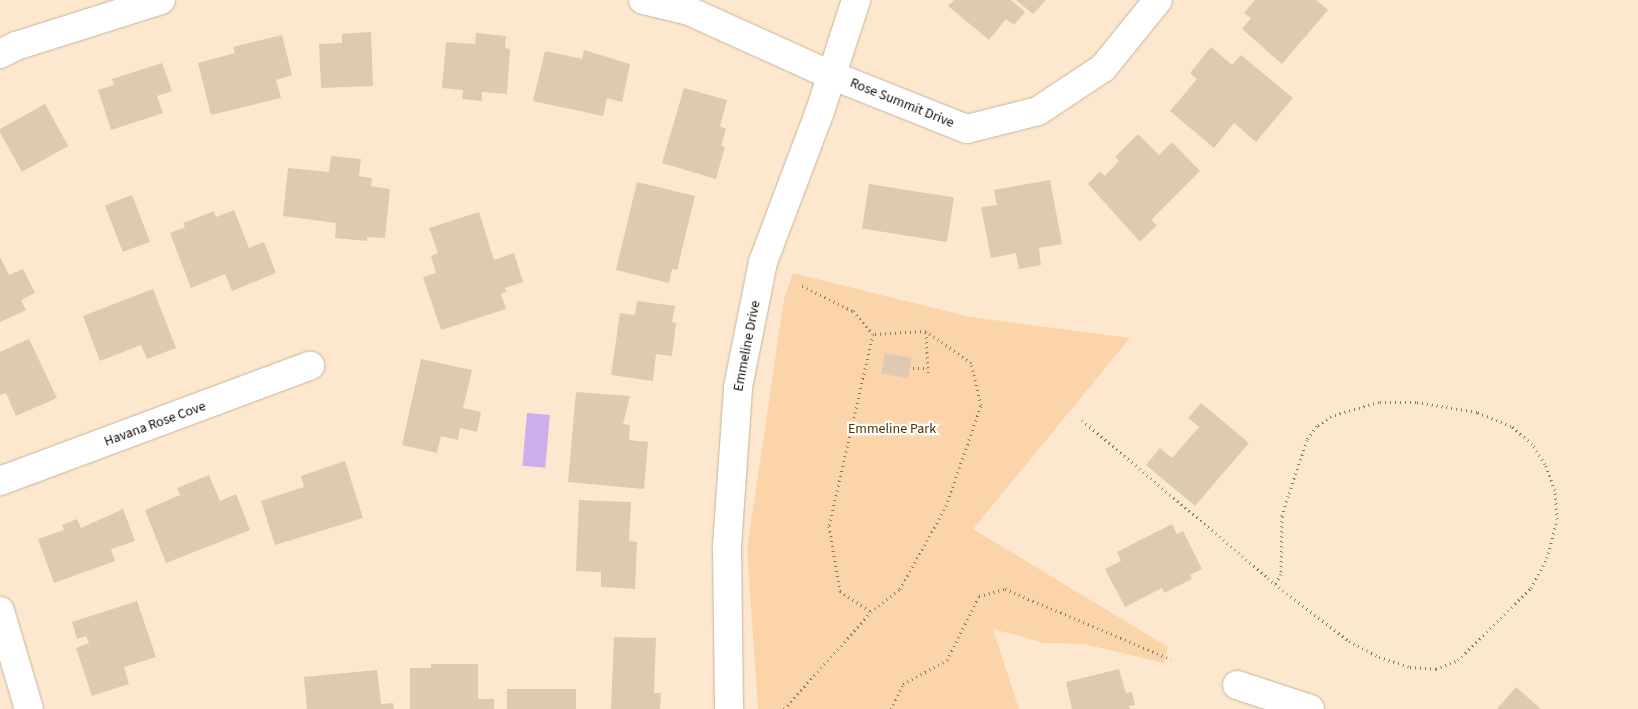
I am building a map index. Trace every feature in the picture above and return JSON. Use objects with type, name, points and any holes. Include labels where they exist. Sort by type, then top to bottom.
[{"type":"street","points":[[0,54],[16,46],[161,0]]},
{"type":"street","name":"Rose Summit Drive","points":[[643,0],[689,11],[831,75],[967,129],[1038,111],[1103,68],[1158,0]]},
{"type":"street","name":"Emmeline Drive","points":[[729,709],[726,546],[738,387],[763,262],[831,75],[856,0]]},
{"type":"street","name":"Havana Rose Cove","points":[[0,481],[310,366]]},
{"type":"street","points":[[0,611],[29,709]]},
{"type":"street","points":[[1237,685],[1310,709]]},
{"type":"path","points":[[802,286],[853,312],[873,334]]},
{"type":"path","points":[[784,709],[871,612],[900,589],[946,506],[981,405],[972,363],[926,331],[873,334]]},
{"type":"path","points":[[926,331],[928,373]]},
{"type":"path","points":[[871,612],[840,591],[829,526],[873,334]]},
{"type":"path","points":[[913,368],[928,368]]},
{"type":"path","points":[[1082,420],[1275,584],[1349,641],[1380,657],[1410,666],[1436,669],[1458,660],[1531,588],[1547,558],[1557,519],[1555,490],[1545,464],[1532,444],[1511,426],[1477,412],[1416,402],[1378,402],[1331,416],[1317,426],[1307,440],[1288,496],[1282,516],[1281,574],[1275,584]]},
{"type":"path","points":[[891,709],[903,684],[947,660],[979,596],[1005,589],[1171,659]]},
{"type":"green space","name":"Emmeline Park","points":[[793,273],[970,317],[1130,338],[973,529],[1168,647],[1164,663],[1084,644],[1044,643],[993,629],[1019,709],[758,709],[747,549],[784,299]]},
{"type":"shaded area","points":[[527,413],[550,415],[545,468],[522,466]]},
{"type":"building","points":[[954,0],[1011,0],[1025,12],[1014,25],[1006,19],[989,40],[948,6]]},
{"type":"building","points":[[1016,0],[1046,0],[1033,14]]},
{"type":"building","points":[[1255,0],[1316,0],[1328,10],[1282,64],[1242,29],[1251,18],[1244,13]]},
{"type":"building","points":[[371,32],[373,86],[321,88],[319,44],[342,43],[342,34]]},
{"type":"building","points":[[476,33],[506,36],[505,48],[510,49],[507,94],[482,92],[482,101],[462,99],[463,90],[442,88],[446,42],[475,44]]},
{"type":"building","points":[[282,35],[292,75],[276,80],[281,98],[211,115],[198,63],[235,53],[233,47]]},
{"type":"building","points":[[1211,47],[1232,65],[1241,55],[1293,98],[1256,142],[1234,123],[1214,148],[1170,111],[1197,79],[1190,73]]},
{"type":"building","points":[[584,50],[630,64],[622,102],[607,98],[603,116],[533,101],[545,51],[582,59]]},
{"type":"building","points":[[162,63],[172,91],[157,96],[163,113],[111,130],[98,90],[114,85],[112,79]]},
{"type":"building","points":[[684,88],[727,100],[720,126],[726,129],[721,146],[725,147],[716,179],[662,163]]},
{"type":"building","points":[[45,104],[68,146],[22,172],[0,129]]},
{"type":"building","points":[[1138,134],[1159,155],[1172,142],[1200,171],[1151,220],[1157,225],[1140,242],[1088,184],[1100,171],[1105,176],[1119,161],[1115,157]]},
{"type":"building","points":[[331,156],[361,159],[359,176],[372,178],[371,186],[390,189],[385,238],[367,237],[367,241],[335,238],[336,223],[283,216],[288,168],[329,172]]},
{"type":"building","points":[[1050,180],[1062,244],[1039,248],[1041,265],[1019,269],[1016,253],[991,258],[981,207],[997,205],[994,190]]},
{"type":"building","points":[[637,182],[695,196],[677,270],[672,269],[669,283],[616,270]]},
{"type":"building","points":[[869,184],[954,197],[947,242],[862,228]]},
{"type":"building","points":[[132,195],[150,242],[123,252],[105,205]]},
{"type":"building","points":[[234,210],[249,248],[264,242],[276,273],[232,291],[225,274],[191,288],[170,233],[185,227],[183,223],[214,211],[216,217]]},
{"type":"building","points":[[479,212],[494,260],[514,253],[523,282],[505,288],[506,292],[501,294],[506,309],[441,330],[423,277],[436,273],[431,256],[438,253],[429,228]]},
{"type":"building","points":[[0,257],[9,275],[23,269],[35,293],[21,300],[26,310],[0,322]]},
{"type":"building","points":[[153,289],[176,348],[147,359],[141,345],[100,361],[83,316]]},
{"type":"building","points":[[637,301],[675,306],[672,322],[676,323],[672,356],[656,354],[653,381],[611,375],[620,313],[635,315]]},
{"type":"building","points":[[29,339],[57,398],[16,416],[6,393],[0,395],[0,352]]},
{"type":"building","points":[[885,353],[912,358],[908,378],[881,374]]},
{"type":"building","points":[[421,359],[472,370],[463,408],[481,412],[477,432],[460,428],[458,440],[441,436],[437,453],[402,445]]},
{"type":"building","points":[[576,392],[630,396],[623,424],[630,425],[629,440],[648,442],[644,489],[568,482]]},
{"type":"building","points":[[1201,403],[1249,443],[1195,506],[1146,465],[1160,448],[1172,458],[1199,427],[1188,418]]},
{"type":"building","points":[[345,461],[363,518],[275,545],[261,501],[304,487],[301,476]]},
{"type":"building","points":[[209,475],[220,501],[236,494],[250,530],[166,563],[145,510],[180,495],[177,488]]},
{"type":"building","points":[[579,500],[631,502],[629,541],[637,542],[635,589],[601,587],[601,572],[576,571]]},
{"type":"building","points":[[123,509],[135,541],[111,549],[115,561],[54,583],[38,539],[64,530],[62,525],[77,519],[81,528]]},
{"type":"building","points":[[1172,524],[1177,534],[1183,531],[1202,569],[1190,575],[1192,579],[1164,593],[1162,588],[1125,607],[1105,569],[1121,561],[1117,552]]},
{"type":"building","points":[[137,601],[156,657],[124,667],[129,684],[92,696],[76,648],[89,643],[86,636],[77,639],[72,622]]},
{"type":"building","points":[[614,637],[656,638],[654,693],[661,693],[660,709],[611,709]]},
{"type":"building","points":[[431,664],[478,664],[478,699],[494,699],[494,709],[410,709],[410,668],[431,668]]},
{"type":"building","points":[[1119,669],[1126,693],[1132,692],[1135,705],[1129,706],[1130,709],[1072,709],[1066,682]]},
{"type":"building","points":[[377,670],[381,704],[393,703],[394,709],[307,709],[304,677]]},
{"type":"building","points":[[1516,687],[1541,709],[1497,709]]},
{"type":"building","points":[[507,689],[576,689],[576,709],[507,709]]}]
